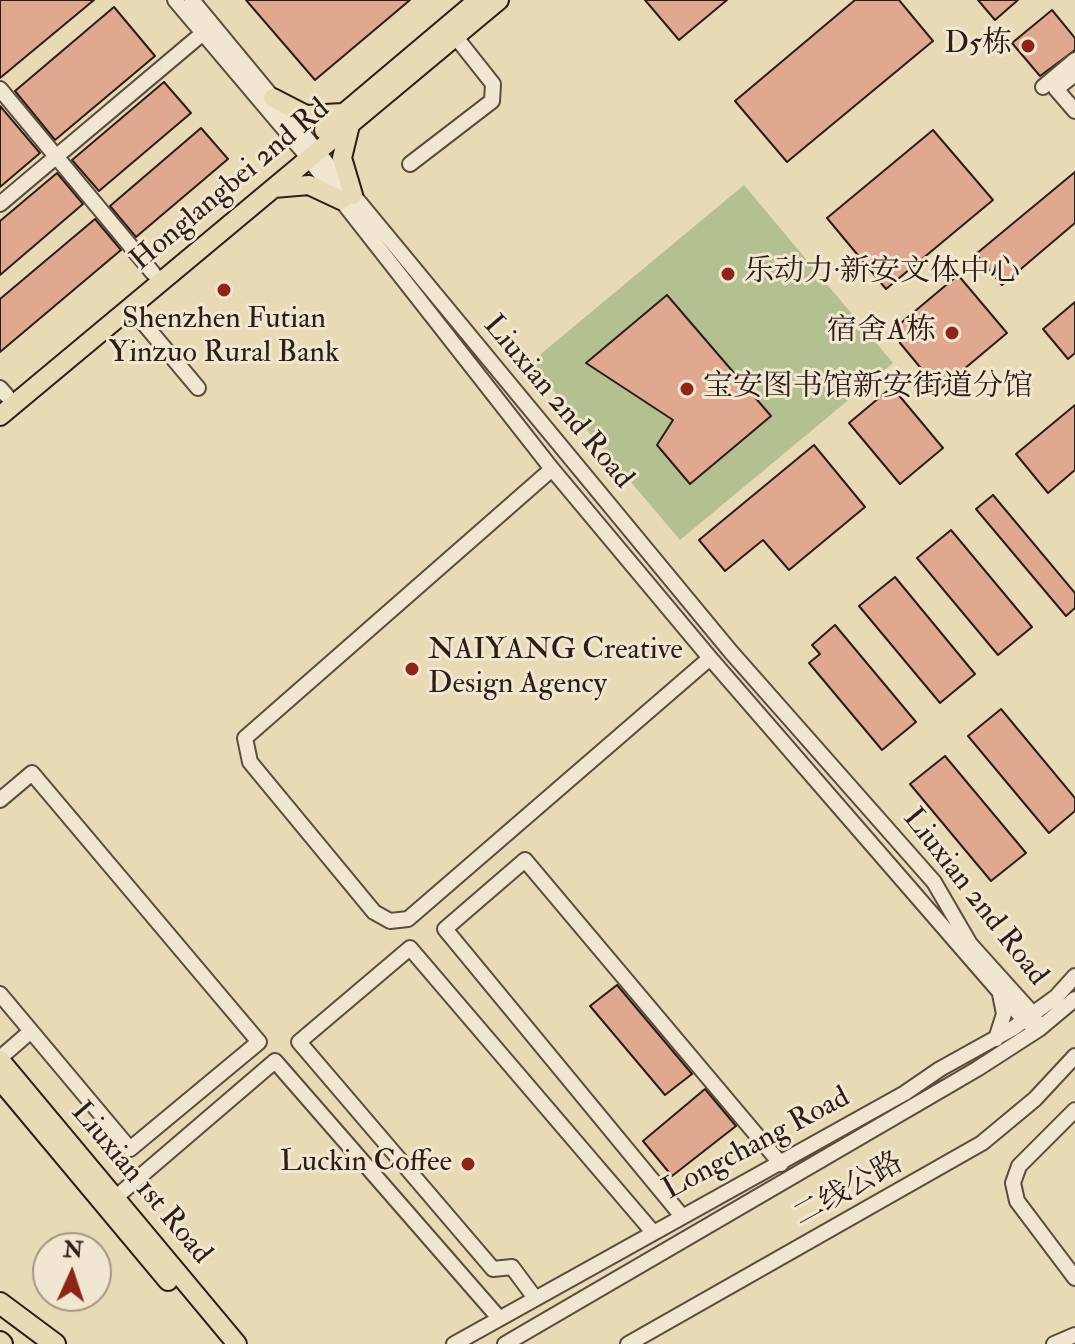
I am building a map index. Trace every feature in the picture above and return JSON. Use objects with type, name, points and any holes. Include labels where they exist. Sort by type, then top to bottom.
[{"type":"highway","points":[[0,1303],[55,1344]]},
{"type":"main road","name":"Honglangbei 2nd Rd","points":[[2,396],[309,150],[478,0]]},
{"type":"main road","name":"Honglangbei 2nd Rd","points":[[347,118],[499,0]]},
{"type":"main road","points":[[272,189],[309,185],[347,198],[342,158],[347,118],[306,115],[273,98]]},
{"type":"main road","name":"Honglangbei 2nd Rd","points":[[0,416],[272,189],[309,150]]},
{"type":"main road","name":"Liuxian 1st Road","points":[[0,1059],[237,1344]]},
{"type":"main road","name":"Liuxian 1st Road","points":[[0,1080],[221,1344]]},
{"type":"street","points":[[175,0],[309,150]]},
{"type":"street","points":[[192,0],[273,98],[309,150]]},
{"type":"street","points":[[0,204],[203,33]]},
{"type":"street","points":[[410,164],[492,101],[493,84],[455,36]]},
{"type":"street","points":[[1043,87],[1075,60]]},
{"type":"street","points":[[1075,74],[1056,89],[1075,111]]},
{"type":"street","points":[[0,89],[153,273]]},
{"type":"street","name":"Liuxian 2nd Road","points":[[309,150],[552,469],[921,902],[998,990],[1028,1017]]},
{"type":"street","name":"Liuxian 2nd Road","points":[[347,198],[710,628],[939,889],[970,944],[1039,1029]]},
{"type":"street","points":[[130,307],[198,388]]},
{"type":"street","points":[[552,469],[245,738],[250,762],[374,912],[390,921],[408,919],[710,658]]},
{"type":"street","points":[[0,800],[32,773],[259,1042],[130,1149],[0,994]]},
{"type":"street","points":[[681,1215],[445,929],[525,860],[781,1164]]},
{"type":"street","points":[[921,902],[939,889]]},
{"type":"street","points":[[535,1298],[512,1267],[493,1269],[299,1042],[410,948],[652,1231]]},
{"type":"street","name":"Longchang Road","points":[[454,1344],[681,1215],[781,1164],[996,1039],[1056,997],[1075,976]]},
{"type":"street","points":[[996,1039],[1004,1014],[998,990]]},
{"type":"street","name":"Longchang Road","points":[[505,1344],[977,1069],[1039,1029],[1075,999]]},
{"type":"street","points":[[0,1059],[31,1031]]},
{"type":"street","name":"二线公路","points":[[628,1344],[969,1151],[1035,1099],[1075,1056]]},
{"type":"street","points":[[115,1198],[275,1061],[499,1318]]},
{"type":"street","points":[[1075,1110],[1019,1166],[1013,1183],[1017,1201],[1075,1278]]},
{"type":"street","points":[[1054,1344],[1075,1335]]},
{"type":"green space","name":"乐动力·新安文体中心","points":[[744,185],[893,363],[680,540],[530,363]]},
{"type":"building","points":[[0,0],[94,0],[0,78]]},
{"type":"building","points":[[246,0],[410,0],[315,80]]},
{"type":"building","points":[[645,0],[727,0],[679,40]]},
{"type":"building","points":[[855,0],[899,0],[933,41],[787,162],[735,101]]},
{"type":"building","points":[[978,0],[1018,0],[995,20]]},
{"type":"building","points":[[114,7],[155,56],[55,140],[15,91]]},
{"type":"building","name":"D5栋","points":[[1052,10],[1075,38],[1075,50],[1040,76],[1012,43]]},
{"type":"building","points":[[164,82],[191,113],[99,191],[72,160]]},
{"type":"building","points":[[0,106],[40,153],[0,187]]},
{"type":"building","points":[[201,128],[228,159],[136,237],[110,206]]},
{"type":"building","points":[[933,130],[993,200],[886,289],[827,218]]},
{"type":"building","points":[[1075,172],[1075,223],[1002,285],[976,254]]},
{"type":"building","points":[[57,173],[83,204],[0,275],[0,221]]},
{"type":"building","points":[[95,219],[121,250],[0,352],[0,299]]},
{"type":"building","name":"宿舍A栋","points":[[958,275],[1007,333],[939,390],[900,343],[897,332],[902,322]]},
{"type":"building","name":"宝安图书馆新安街道分馆","points":[[667,295],[771,416],[690,484],[657,445],[673,420],[586,363]]},
{"type":"building","points":[[1075,302],[1075,353],[1068,359],[1043,329]]},
{"type":"building","points":[[892,387],[943,448],[900,484],[849,423]]},
{"type":"building","points":[[1075,405],[1075,470],[1048,493],[1016,454]]},
{"type":"building","points":[[814,445],[865,507],[789,570],[763,540],[725,571],[699,540]]},
{"type":"building","points":[[993,495],[1075,593],[1075,608],[1066,616],[976,509]]},
{"type":"building","points":[[951,530],[1032,627],[998,655],[917,558]]},
{"type":"building","points":[[895,577],[975,674],[940,703],[859,606]]},
{"type":"building","points":[[835,625],[916,722],[882,750],[809,663],[820,654],[812,645]]},
{"type":"building","points":[[1001,709],[1075,798],[1075,811],[1049,833],[968,736]]},
{"type":"building","points":[[945,756],[1026,853],[991,881],[910,784]]},
{"type":"building","points":[[617,985],[692,1074],[665,1095],[590,1006]]},
{"type":"building","points":[[705,1089],[736,1126],[672,1176],[643,1141]]},
{"type":"place","name":"D5栋","points":[[1028,46]]},
{"type":"place","name":"乐动力·新安文体中心","points":[[728,274]]},
{"type":"place","name":"Shenzhen Futian Yinzuo Rural Bank","points":[[224,290]]},
{"type":"place","name":"宿舍A栋","points":[[952,333]]},
{"type":"place","name":"宝安图书馆新安街道分馆","points":[[687,389]]},
{"type":"place","name":"NAIYANG Creative Design Agency","points":[[412,669]]},
{"type":"place","name":"Luckin Coffee","points":[[468,1164]]}]
